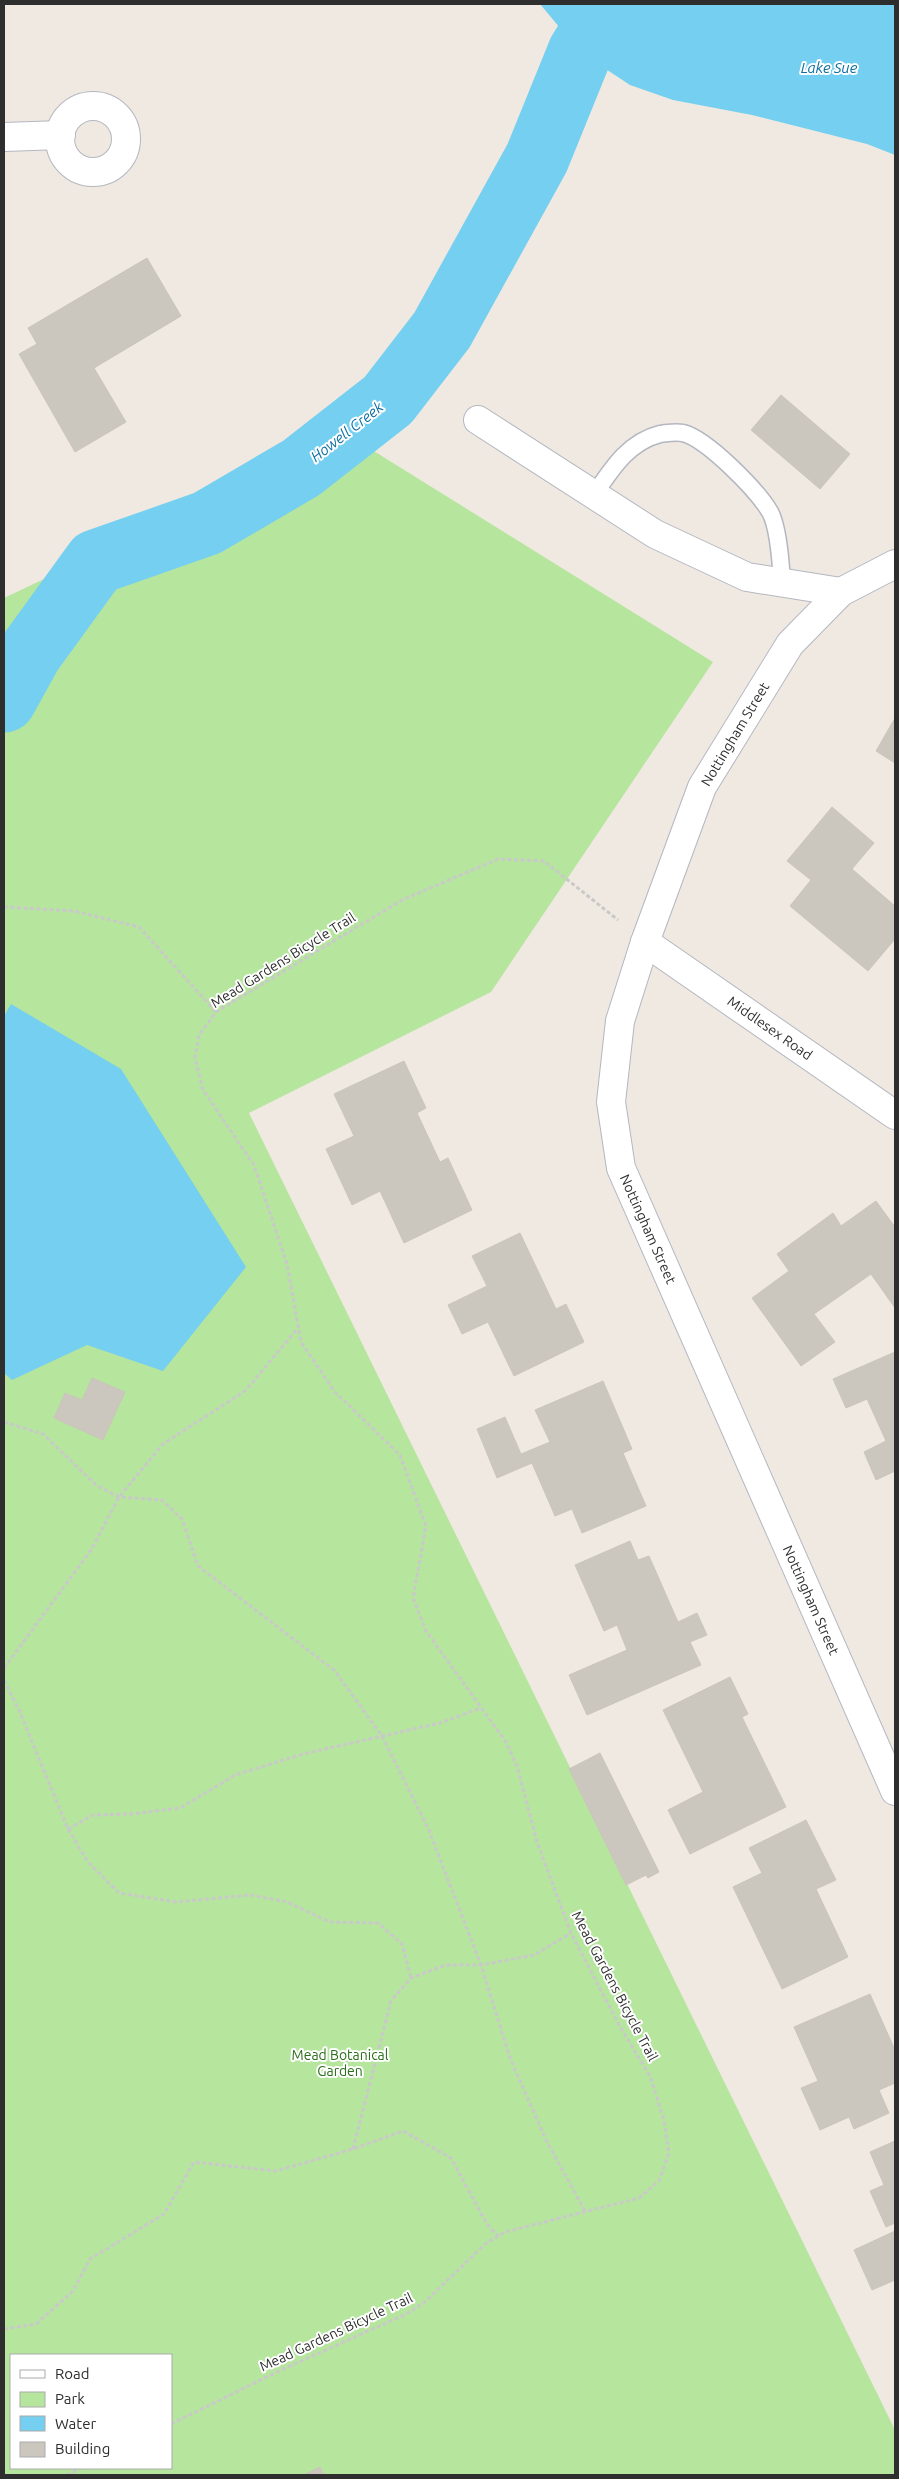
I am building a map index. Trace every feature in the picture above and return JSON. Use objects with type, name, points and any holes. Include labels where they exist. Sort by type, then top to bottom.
[{"type":"street","points":[[4,137],[60,135]]},
{"type":"street","points":[[478,420],[655,534],[747,577],[841,592]]},
{"type":"street","name":"Nottingham Street","points":[[895,564],[841,592],[790,644],[702,787],[646,942],[620,1022],[611,1102],[621,1168],[895,1791]]},
{"type":"street","name":"Middlesex Road","points":[[646,942],[895,1115]]},
{"type":"lane","points":[[594,495],[621,457],[627,452],[660,434],[683,433],[705,446],[736,470],[771,513],[781,557],[782,583]]},
{"type":"path","name":"Mead Gardens Bicycle Trail","points":[[172,2424],[281,2370],[411,2311],[424,2303],[485,2244],[505,2232],[639,2198],[658,2180],[668,2153],[664,2120],[650,2076],[619,2024],[571,1932],[538,1842],[517,1766],[506,1742],[426,1631],[413,1598],[426,1526],[400,1455],[335,1392],[301,1342],[287,1264],[254,1165],[203,1090],[194,1058],[199,1035],[216,1012],[402,900],[498,859],[544,861],[646,942]]},
{"type":"path","points":[[4,907],[74,911],[138,927],[216,1012]]},
{"type":"path","points":[[4,1668],[90,1550],[119,1497],[163,1444],[245,1391],[298,1327]]},
{"type":"path","points":[[4,1422],[43,1434],[96,1485],[119,1497],[162,1500],[182,1519],[198,1566],[334,1670],[382,1736],[428,1828],[481,1965],[510,2058],[546,2140],[585,2211]]},
{"type":"path","points":[[4,1680],[19,1710],[68,1829],[88,1862],[119,1892],[176,1902],[251,1895],[287,1902],[330,1922],[378,1922],[402,1944],[411,1978]]},
{"type":"path","points":[[68,1829],[93,1816],[180,1808],[235,1775],[303,1754],[440,1723],[481,1708]]},
{"type":"path","points":[[353,2149],[391,2001],[411,1978],[446,1965],[481,1965],[534,1955],[571,1932]]},
{"type":"path","points":[[4,2330],[36,2324],[74,2291],[90,2258],[164,2214],[194,2162],[276,2171],[353,2149],[403,2131],[450,2158],[487,2224],[498,2236]]},
{"type":"path","points":[[67,2475],[80,2469]]},
{"type":"green space","name":"Mead Botanical Garden","points":[[348,435],[713,662],[491,992],[249,1113],[895,2430],[895,2475],[4,2475],[4,598]]},
{"type":"water","name":"Lake Sue","points":[[540,4],[895,4],[895,155],[867,144],[752,115],[673,100],[630,85],[580,52]]},
{"type":"water","points":[[11,1004],[121,1069],[246,1267],[163,1371],[87,1345],[12,1380],[4,1373],[4,1016]]},
{"type":"building","points":[[147,258],[181,316],[94,368],[126,422],[75,452],[19,354],[37,344],[28,328]]},
{"type":"building","points":[[781,395],[850,454],[820,489],[751,430]]},
{"type":"building","points":[[895,718],[895,763],[876,751]]},
{"type":"building","points":[[832,807],[874,843],[852,869],[895,906],[895,939],[868,971],[790,906],[811,880],[787,861]]},
{"type":"building","points":[[404,1061],[426,1108],[417,1113],[440,1162],[448,1158],[472,1210],[404,1243],[380,1191],[352,1205],[326,1149],[354,1136],[334,1094]]},
{"type":"building","points":[[876,1201],[895,1227],[895,1308],[871,1274],[814,1314],[835,1342],[801,1366],[752,1298],[789,1271],[777,1254],[833,1213],[841,1226]]},
{"type":"building","points":[[520,1233],[556,1309],[566,1304],[584,1342],[514,1376],[488,1322],[462,1334],[448,1305],[487,1286],[472,1256]]},
{"type":"building","points":[[895,1352],[895,1471],[876,1480],[864,1452],[886,1441],[867,1399],[846,1408],[833,1379]]},
{"type":"building","points":[[92,1378],[125,1392],[103,1440],[54,1418],[65,1393],[82,1400]]},
{"type":"building","points":[[603,1381],[632,1449],[623,1453],[646,1506],[582,1533],[572,1509],[555,1516],[532,1463],[497,1478],[477,1429],[505,1417],[521,1454],[550,1442],[535,1410]]},
{"type":"building","points":[[630,1541],[638,1560],[649,1556],[678,1622],[697,1613],[707,1635],[690,1642],[701,1665],[587,1715],[569,1675],[627,1650],[617,1625],[604,1631],[575,1565]]},
{"type":"building","points":[[730,1677],[748,1714],[742,1717],[786,1807],[690,1854],[668,1810],[703,1792],[663,1710]]},
{"type":"building","points":[[600,1753],[659,1872],[648,1878],[646,1875],[626,1885],[569,1769]]},
{"type":"building","points":[[806,1820],[836,1880],[816,1889],[848,1957],[782,1989],[733,1887],[762,1873],[749,1848]]},
{"type":"building","points":[[870,1994],[895,2050],[895,2083],[879,2090],[889,2113],[854,2129],[849,2117],[820,2130],[801,2088],[818,2081],[794,2027]]},
{"type":"building","points":[[895,2141],[895,2223],[886,2227],[870,2191],[884,2185],[870,2152]]},
{"type":"building","points":[[895,2231],[895,2280],[872,2290],[854,2250]]},
{"type":"building","points":[[320,2467],[324,2475],[304,2475]]},
{"type":"waterway","name":"Howell Creek","points":[[4,700],[30,653],[96,562],[207,523],[301,468],[388,400],[442,330],[537,158],[580,52],[610,4]]}]
